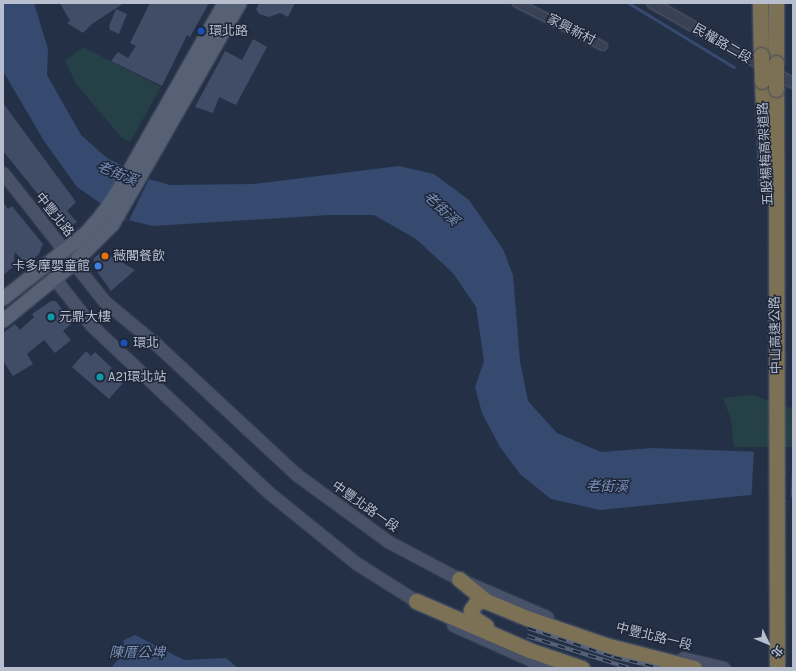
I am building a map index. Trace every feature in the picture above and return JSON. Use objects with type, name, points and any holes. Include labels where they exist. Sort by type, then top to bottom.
[{"type":"highway","name":"五股楊梅高架道路","points":[[760,3],[764,151],[776,304]]},
{"type":"highway","name":"中山高速公路","points":[[776,3],[777,668]]},
{"type":"highway","points":[[459,579],[486,601]]},
{"type":"highway","points":[[529,650],[472,617],[471,610],[478,600],[486,601],[605,645],[694,668]]},
{"type":"highway","points":[[416,601],[529,650],[582,668]]},
{"type":"main road","points":[[3,298],[84,234],[112,200],[148,134],[224,3]]},
{"type":"main road","points":[[3,320],[55,279],[112,224],[239,3]]},
{"type":"main road","name":"中豐北路","points":[[3,173],[64,250],[55,279]]},
{"type":"main road","name":"中豐北路一段","points":[[64,250],[104,301],[156,345],[297,474],[389,542],[459,579],[534,612],[612,641],[724,668]]},
{"type":"main road","points":[[55,279],[91,325],[268,492],[356,563],[448,623],[549,668]]},
{"type":"street","name":"家興新村","points":[[517,3],[603,46]]},
{"type":"street","name":"民權路二段","points":[[652,3],[793,83]]},
{"type":"green space","points":[[83,47],[161,87],[130,142],[121,137],[77,85],[65,61]]},
{"type":"green space","points":[[752,395],[793,409],[793,447],[734,447],[731,420],[723,398]]},
{"type":"water","name":"老街溪","points":[[3,3],[34,3],[48,49],[47,75],[81,135],[107,158],[149,179],[170,185],[254,184],[399,166],[434,174],[469,200],[503,249],[513,275],[520,361],[528,401],[557,433],[601,452],[652,448],[793,453],[793,497],[750,495],[600,510],[551,499],[520,474],[500,447],[482,413],[475,387],[484,361],[476,307],[453,273],[416,239],[374,215],[330,215],[153,226],[123,219],[77,187],[44,141],[3,71]]},
{"type":"water","name":"陳厝公埤","points":[[135,635],[184,660],[226,658],[238,668],[111,668],[121,656],[124,640]]},
{"type":"pier","points":[[123,164],[150,177],[129,220],[102,207]]},
{"type":"pier","points":[[754,449],[793,451],[790,499],[751,497]]},
{"type":"building","points":[[60,3],[124,3],[92,24],[83,33],[67,23],[70,21]]},
{"type":"building","points":[[150,3],[209,3],[190,37],[187,35],[162,86],[111,61],[118,52],[128,58],[136,46],[130,43]]},
{"type":"building","points":[[259,3],[295,3],[288,17],[280,13],[269,17],[259,14],[256,9]]},
{"type":"building","points":[[116,9],[127,14],[119,34],[110,30],[109,26]]},
{"type":"building","points":[[253,39],[267,47],[236,105],[219,97],[213,113],[195,107],[225,51],[242,60]]},
{"type":"building","points":[[3,103],[76,202],[67,211],[77,222],[67,230],[3,151]]},
{"type":"building","points":[[3,202],[8,209],[12,206],[43,244],[39,254],[26,265],[15,252],[13,267],[3,275]]},
{"type":"building","points":[[103,251],[135,270],[111,291],[93,266],[94,258]]},
{"type":"building","points":[[51,301],[56,301],[72,323],[63,331],[71,340],[55,353],[44,340],[27,354],[33,364],[13,376],[3,361],[3,333],[15,324],[20,330],[34,317],[32,314]]},
{"type":"building","name":"A21環北站","points":[[86,351],[91,356],[95,352],[112,368],[109,371],[123,383],[109,399],[72,367]]},
{"type":"waterway","points":[[629,3],[734,67]]},
{"type":"railway","points":[[528,628],[614,657],[661,668]]},
{"type":"railway","points":[[527,636],[629,668]]},
{"type":"place","name":"環北路","points":[[201,31]]},
{"type":"place","name":"薇閣餐飲","points":[[105,256]]},
{"type":"place","name":"卡多摩嬰童館","points":[[98,266]]},
{"type":"place","name":"元鼎大樓","points":[[51,317]]},
{"type":"place","name":"環北","points":[[124,343]]},
{"type":"place","name":"A21環北站","points":[[100,377]]}]
